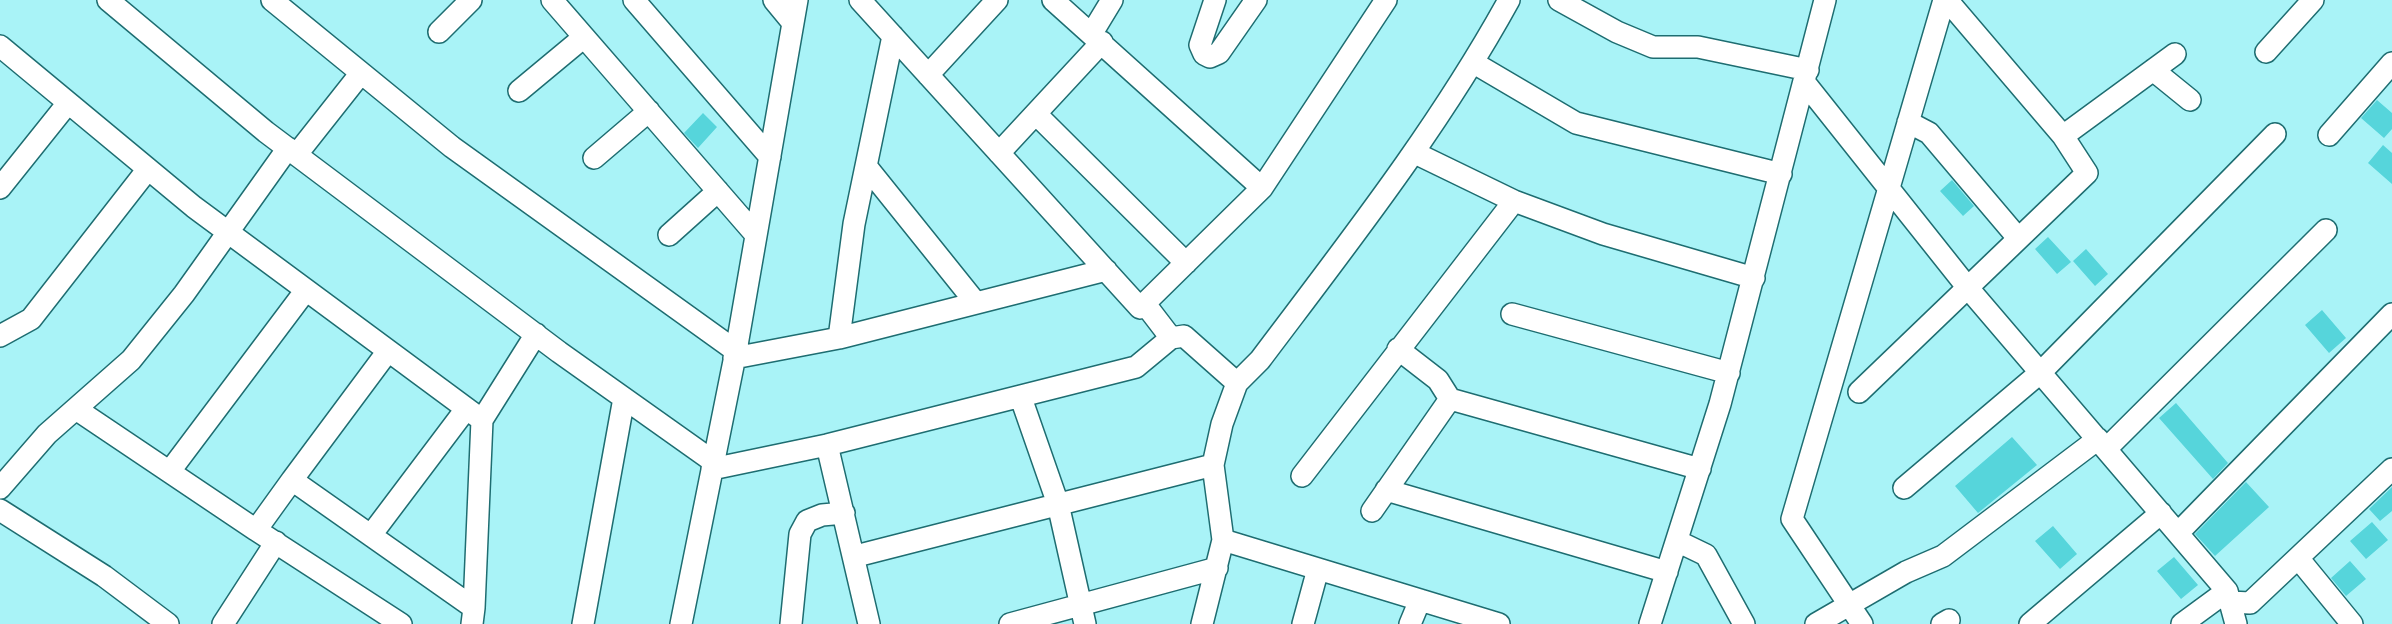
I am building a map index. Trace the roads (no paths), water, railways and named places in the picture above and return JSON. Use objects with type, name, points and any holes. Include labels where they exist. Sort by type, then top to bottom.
[{"type":"street","points":[[108,0],[293,151],[713,466],[827,445],[1136,368],[1171,338],[1184,336],[1237,383]]},
{"type":"street","points":[[272,0],[452,147],[735,354],[839,338],[1106,270]]},
{"type":"street","points":[[439,32],[471,0]]},
{"type":"street","points":[[552,0],[756,235]]},
{"type":"street","points":[[634,0],[770,157]]},
{"type":"street","points":[[774,0],[793,23]]},
{"type":"street","points":[[681,624],[735,354],[797,0]]},
{"type":"street","points":[[860,0],[1140,309],[1262,188],[1386,0]]},
{"type":"street","points":[[928,75],[997,0]]},
{"type":"street","points":[[1053,0],[1262,188]]},
{"type":"street","points":[[999,153],[1036,114],[1097,38],[1112,0]]},
{"type":"street","points":[[1215,0],[1200,45],[1204,54],[1210,57],[1219,53],[1256,0]]},
{"type":"street","points":[[1202,624],[1223,540],[1213,465],[1237,383],[1260,360],[1416,153],[1474,63],[1509,0]]},
{"type":"street","points":[[1559,0],[1617,32],[1653,47],[1698,47],[1806,76],[1888,188],[1968,288],[2178,533],[2228,597],[2236,624]]},
{"type":"street","points":[[1650,624],[1728,373],[1825,0]]},
{"type":"street","points":[[1862,624],[1792,519],[1888,188],[1946,0]]},
{"type":"street","points":[[1859,392],[2087,173],[2063,135],[1946,0]]},
{"type":"street","points":[[2266,52],[2313,0]]},
{"type":"street","points":[[839,338],[854,224],[893,36]]},
{"type":"street","points":[[519,92],[584,37]]},
{"type":"street","points":[[0,46],[227,231],[474,414]]},
{"type":"street","points":[[2063,135],[2175,54]]},
{"type":"street","points":[[1474,63],[1576,123],[1781,174]]},
{"type":"street","points":[[2329,135],[2392,63]]},
{"type":"street","points":[[2153,70],[2190,100]]},
{"type":"street","points":[[0,488],[47,434],[131,360],[184,294],[227,231],[361,73]]},
{"type":"street","points":[[0,188],[68,103]]},
{"type":"street","points":[[594,158],[649,111]]},
{"type":"street","points":[[1036,114],[1186,263]]},
{"type":"street","points":[[1908,122],[1928,133],[2018,238]]},
{"type":"street","points":[[1903,488],[2041,372],[2275,134]]},
{"type":"street","points":[[1416,153],[1514,201],[1603,234],[1754,278]]},
{"type":"street","points":[[866,166],[976,303]]},
{"type":"street","points":[[0,336],[31,319],[148,169]]},
{"type":"street","points":[[669,235],[718,191]]},
{"type":"street","points":[[1302,476],[1514,201]]},
{"type":"street","points":[[1816,624],[1906,572],[1943,556],[2102,444],[2326,230]]},
{"type":"street","points":[[170,471],[306,290]]},
{"type":"street","points":[[1144,304],[1171,338]]},
{"type":"street","points":[[1512,314],[1728,373]]},
{"type":"street","points":[[2178,533],[2392,314]]},
{"type":"street","points":[[371,534],[474,414],[536,334]]},
{"type":"street","points":[[1398,349],[1438,380],[1450,399],[1700,469]]},
{"type":"street","points":[[256,530],[388,351]]},
{"type":"street","points":[[583,624],[624,398]]},
{"type":"street","points":[[1021,398],[1058,504],[1083,615]]},
{"type":"street","points":[[1372,511],[1450,399]]},
{"type":"street","points":[[76,409],[401,624]]},
{"type":"street","points":[[473,616],[474,414]]},
{"type":"street","points":[[827,445],[856,556],[869,624]]},
{"type":"street","points":[[856,556],[1213,465]]},
{"type":"street","points":[[2182,624],[2228,597],[2250,603],[2392,469]]},
{"type":"street","points":[[292,480],[371,534],[473,616]]},
{"type":"street","points":[[1386,490],[1667,572]]},
{"type":"street","points":[[0,510],[104,576],[168,624]]},
{"type":"street","points":[[791,624],[800,534],[807,521],[822,514],[844,513]]},
{"type":"street","points":[[2030,624],[2161,513]]},
{"type":"street","points":[[1223,540],[1499,624]]},
{"type":"street","points":[[1677,541],[1706,555],[1744,624]]},
{"type":"street","points":[[223,624],[276,542]]},
{"type":"street","points":[[2298,558],[2352,624]]},
{"type":"street","points":[[1010,624],[1083,615],[1217,568]]},
{"type":"street","points":[[1303,624],[1318,569]]},
{"type":"street","points":[[1410,624],[1420,600]]}]
